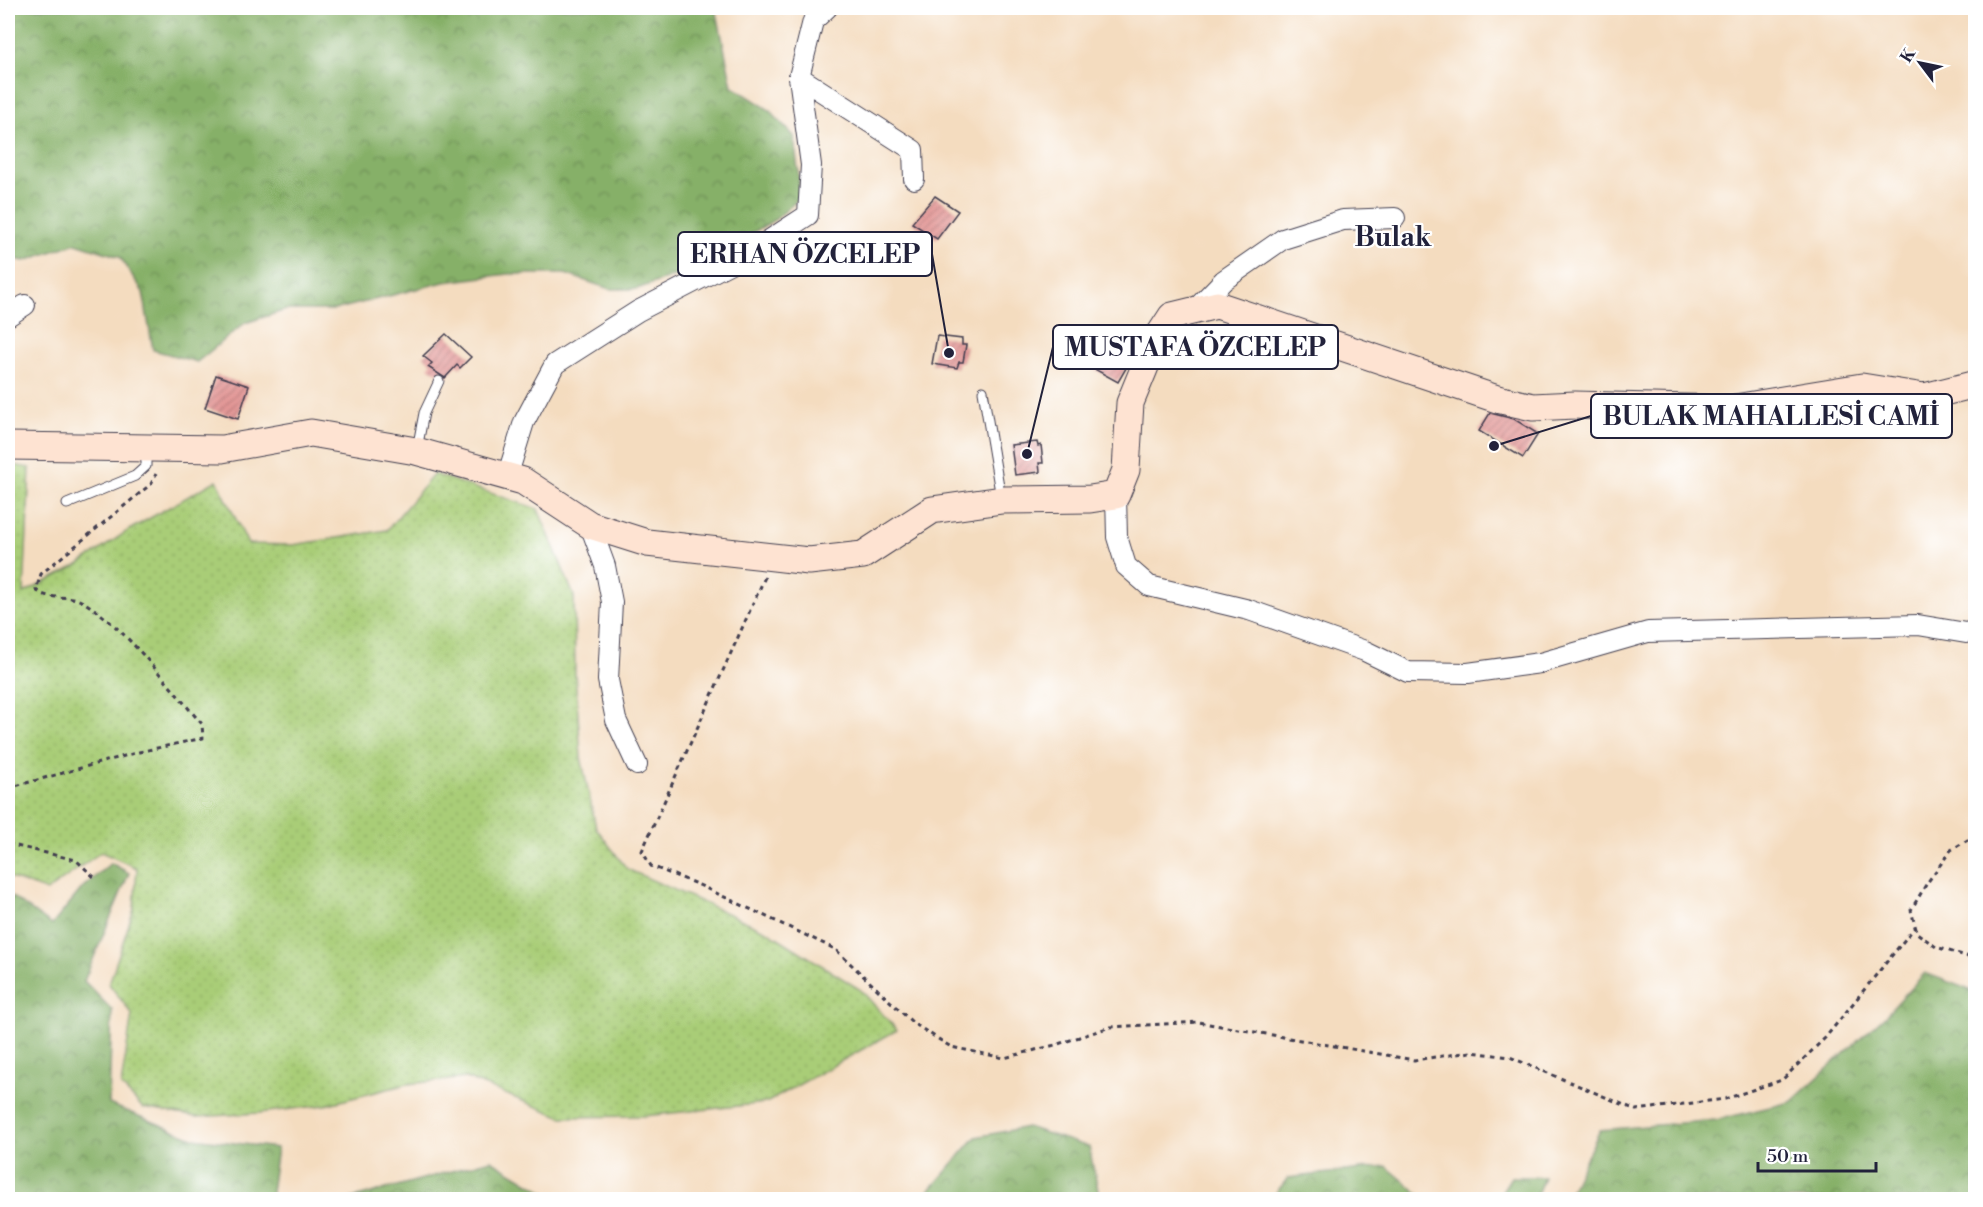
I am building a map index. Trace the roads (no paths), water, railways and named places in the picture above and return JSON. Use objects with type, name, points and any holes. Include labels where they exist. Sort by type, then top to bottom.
[{"type":"street","points":[[507,477],[524,422],[555,364],[638,311],[748,254],[808,216],[812,165],[799,77],[813,21],[827,8]]},
{"type":"street","points":[[799,77],[913,150],[914,179]]},
{"type":"street","points":[[1194,311],[1224,280],[1283,239],[1343,220],[1395,218]]},
{"type":"street","points":[[8,316],[26,305]]},
{"type":"street","points":[[1976,384],[1924,397],[1862,387],[1729,409],[1575,405],[1533,407],[1497,399],[1217,305],[1172,316],[1155,342],[1130,403],[1126,470],[1116,495],[1117,537],[1126,566],[1149,586],[1249,610],[1365,651],[1408,672],[1468,673],[1540,663],[1648,632],[1918,625],[1966,633],[1976,630]]},
{"type":"street","points":[[8,446],[222,449],[311,434],[416,451],[523,481],[590,525],[647,543],[809,561],[863,555],[932,510],[1002,500],[1090,499],[1116,495]]},
{"type":"street","points":[[590,525],[605,566],[612,602],[608,680],[616,720],[637,765]]},
{"type":"lane","points":[[416,451],[424,413],[440,381]]},
{"type":"lane","points":[[983,391],[1002,500]]},
{"type":"lane","points":[[67,504],[135,476],[146,466],[157,448]]},
{"type":"place","name":"ERHAN ÖZCELEP","points":[[949,353]]},
{"type":"place","name":"BULAK MAHALLESİ CAMİ","points":[[1494,446]]},
{"type":"place","name":"MUSTAFA ÖZCELEP","points":[[1027,454]]},
{"type":"district","name":"Bulak","points":[[1393,238]]}]
